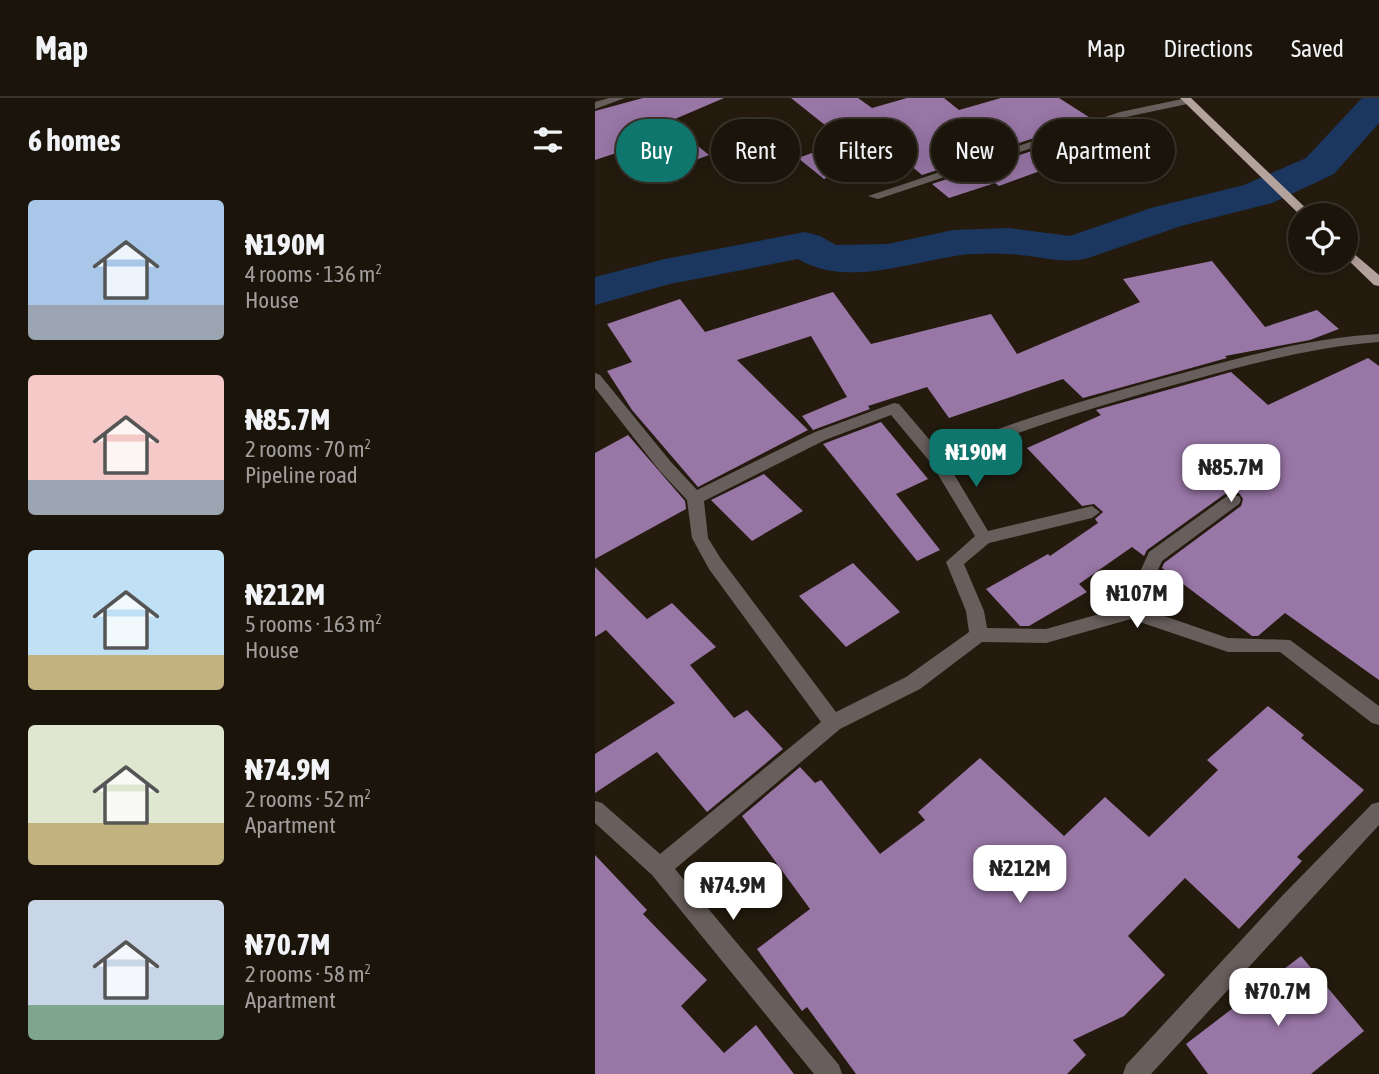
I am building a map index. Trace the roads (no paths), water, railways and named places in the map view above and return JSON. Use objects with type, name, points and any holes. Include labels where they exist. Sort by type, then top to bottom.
[{"type":"main road","points":[[1186,99],[1295,203]]},
{"type":"main road","points":[[1358,262],[1379,282]]},
{"type":"street","points":[[595,107],[620,98]]},
{"type":"street","points":[[874,196],[1124,114],[1186,99]]},
{"type":"street","points":[[937,459],[999,432],[1175,380],[1348,339],[1379,338]]},
{"type":"street","points":[[595,379],[665,466],[695,498],[700,538],[715,564],[833,723]]},
{"type":"street","points":[[695,498],[820,436],[894,408],[937,459],[983,538]]},
{"type":"street","points":[[1131,612],[1155,557],[1233,500]]},
{"type":"street","points":[[979,635],[975,611],[955,562],[983,538],[1092,512]]},
{"type":"street","points":[[660,868],[833,723],[913,683],[979,635],[1046,636],[1131,612],[1228,645],[1284,645],[1379,717]]},
{"type":"street","points":[[595,810],[660,868],[830,1074]]},
{"type":"street","points":[[1135,1074],[1280,914],[1379,811]]},
{"type":"waterway","points":[[595,291],[665,272],[805,245],[827,258],[888,257],[953,243],[1009,241],[1073,249],[1166,217],[1258,194],[1320,166],[1379,101]]}]
